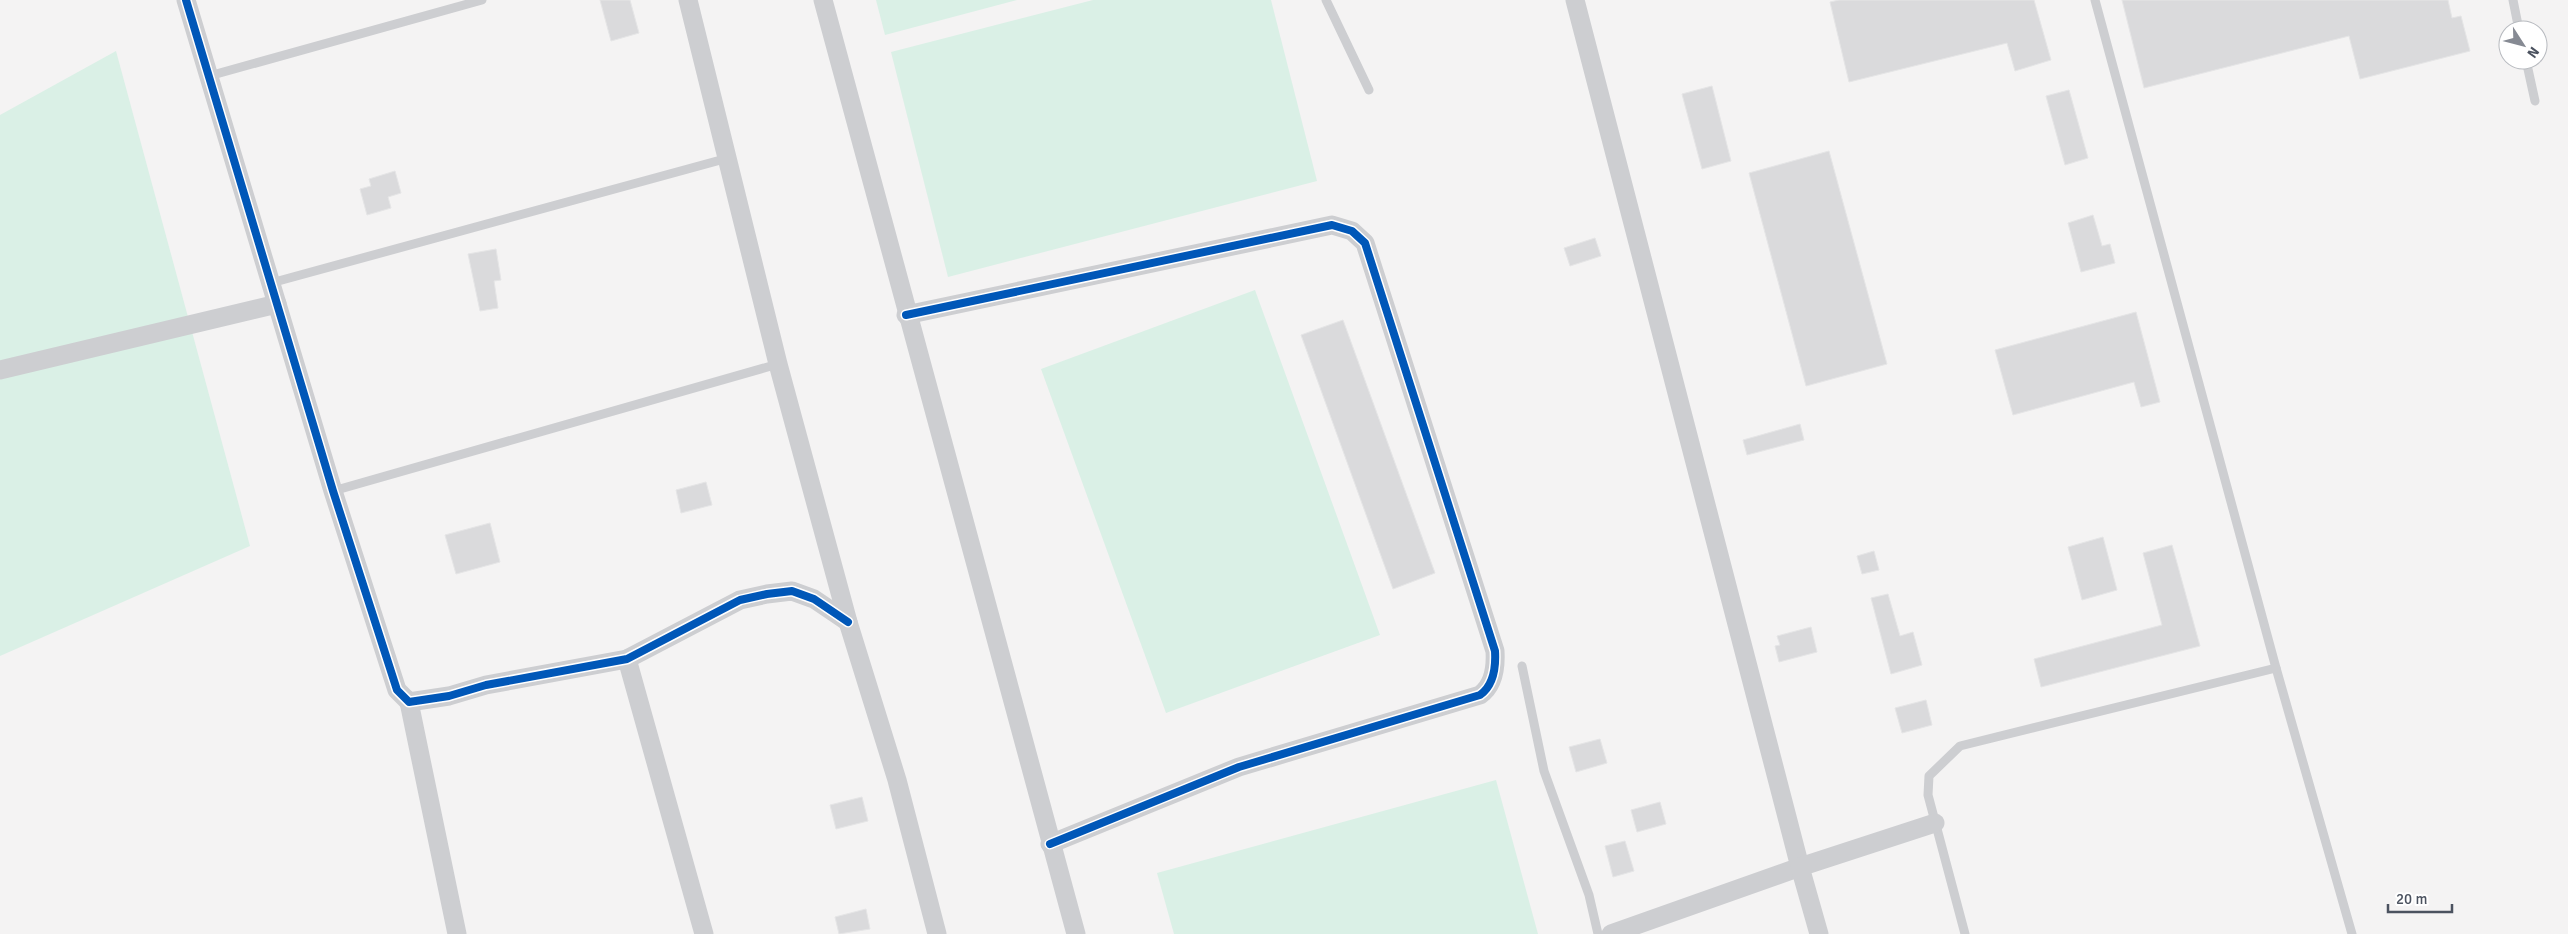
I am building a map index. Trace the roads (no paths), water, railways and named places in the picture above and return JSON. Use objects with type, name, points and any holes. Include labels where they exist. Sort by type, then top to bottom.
[{"type":"street","points":[[186,0],[333,491],[397,690],[409,702],[457,934]]},
{"type":"street","points":[[688,0],[778,364],[848,622],[898,780],[937,934]]},
{"type":"street","points":[[822,0],[1076,934]]},
{"type":"street","points":[[1575,0],[1819,934]]},
{"type":"street","points":[[906,314],[1332,225],[1352,231],[1365,244],[1496,650],[1496,664],[1490,688],[1480,695],[1239,767],[1050,844]]},
{"type":"street","points":[[0,370],[277,304]]},
{"type":"street","points":[[409,702],[449,696],[486,685],[627,659],[740,600],[768,594],[792,591],[814,600],[848,622]]},
{"type":"street","points":[[627,659],[704,934]]},
{"type":"street","points":[[1611,934],[1800,867],[1935,823]]},
{"type":"lane","points":[[209,76],[482,0]]},
{"type":"lane","points":[[1326,0],[1369,90]]},
{"type":"lane","points":[[2095,0],[2276,668],[2352,934]]},
{"type":"lane","points":[[2513,0],[2517,20]]},
{"type":"lane","points":[[2528,70],[2535,101]]},
{"type":"lane","points":[[271,283],[728,158]]},
{"type":"lane","points":[[333,491],[778,364]]},
{"type":"lane","points":[[1522,666],[1544,771],[1589,895],[1598,934]]},
{"type":"lane","points":[[1965,934],[1928,795],[1929,776],[1960,746],[2276,668]]}]
